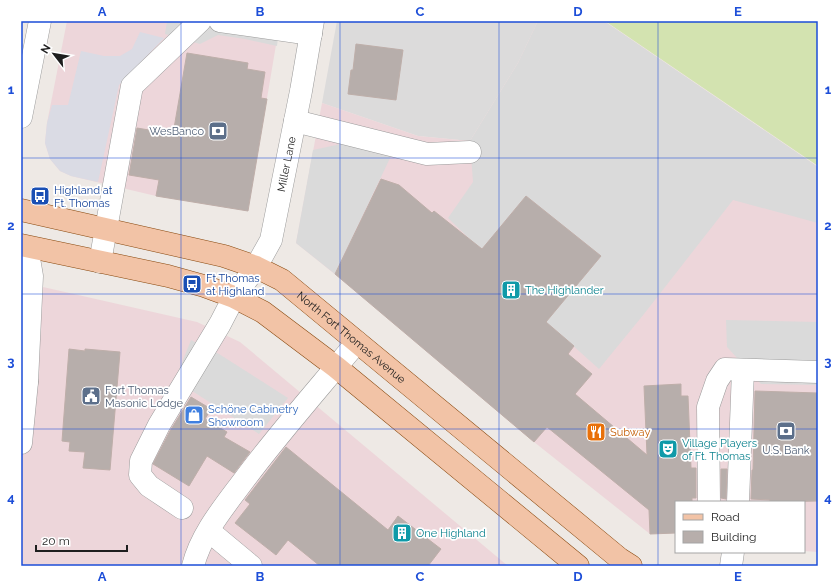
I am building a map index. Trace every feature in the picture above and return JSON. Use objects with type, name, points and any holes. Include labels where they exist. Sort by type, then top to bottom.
[{"type":"main road","name":"North Fort Thomas Avenue","points":[[21,210],[224,256],[256,267],[282,280],[620,559],[631,566]]},
{"type":"main road","points":[[24,246],[175,278],[204,286],[234,297],[263,312],[336,367],[578,566]]},
{"type":"street","points":[[21,117],[28,45],[40,21]]},
{"type":"street","points":[[100,262],[132,86],[200,21]]},
{"type":"street","points":[[225,21],[312,28]]},
{"type":"street","name":"Miller Lane","points":[[182,508],[149,486],[140,475],[141,461],[158,425],[220,324],[234,297],[256,267],[271,240],[312,28]]},
{"type":"street","points":[[295,121],[427,154],[470,152]]},
{"type":"street","points":[[21,443],[32,276],[24,246]]},
{"type":"street","points":[[193,566],[197,552],[217,516],[274,441],[357,342]]},
{"type":"street","points":[[709,501],[708,407],[717,381],[725,369],[818,372]]},
{"type":"street","points":[[738,501],[743,370]]},
{"type":"street","points":[[209,531],[251,566]]},
{"type":"street","points":[[731,566],[733,553]]},
{"type":"shaded area","points":[[67,21],[280,21],[248,211],[156,196],[71,176],[60,171],[50,159],[45,143],[47,123]]},
{"type":"shaded area","points":[[167,21],[280,21],[277,46],[218,35],[200,44],[165,34]]},
{"type":"shaded area","points":[[337,21],[538,21],[518,63],[470,141],[418,136],[322,103]]},
{"type":"shaded area","points":[[538,21],[604,21],[818,167],[818,552],[805,551],[805,501],[675,501],[675,533],[650,534],[534,442],[357,292],[296,243],[322,103],[418,136],[470,141],[518,63]]},
{"type":"shaded area","points":[[538,21],[604,21],[818,167],[818,223],[733,200],[599,369],[551,326],[544,324],[601,256],[526,196],[481,250],[448,218],[473,182],[470,141],[518,63]]},
{"type":"shaded area","points":[[140,32],[164,38],[119,85],[98,182],[71,176],[60,171],[50,159],[45,143],[47,123],[52,105],[68,105],[81,51],[104,56],[120,56],[132,49]]},
{"type":"shaded area","points":[[350,142],[391,156],[335,274],[296,243],[313,150]]},
{"type":"shaded area","points":[[21,282],[197,322],[240,342],[508,566],[21,566]]},
{"type":"shaded area","points":[[726,320],[818,322],[818,385],[761,384],[727,347]]},
{"type":"shaded area","points":[[191,340],[219,354],[288,398],[259,434],[175,380]]},
{"type":"green space","points":[[605,21],[818,21],[818,166]]},
{"type":"building","points":[[356,44],[403,50],[396,100],[348,94]]},
{"type":"building","name":"WesBanco","points":[[187,53],[248,63],[247,69],[265,72],[261,98],[267,99],[248,211],[156,196],[159,180],[129,175],[137,128],[173,134]]},
{"type":"building","points":[[381,179],[399,185],[432,213],[434,211],[482,249],[526,196],[601,256],[546,322],[574,346],[568,354],[592,374],[575,394],[647,455],[644,386],[681,384],[681,396],[688,396],[691,468],[696,468],[696,498],[692,498],[692,501],[675,501],[675,533],[650,534],[649,510],[547,427],[534,442],[335,274]]},
{"type":"building","name":"Fort Thomas Masonic Lodge","points":[[69,349],[120,352],[110,470],[83,468],[85,452],[69,451],[70,442],[62,441]]},
{"type":"building","name":"U.S. Bank","points":[[755,391],[818,393],[818,501],[770,501],[751,499]]},
{"type":"building","points":[[191,397],[211,409],[205,419],[227,432],[224,437],[250,452],[234,473],[207,456],[189,486],[153,464],[170,431]]},
{"type":"building","points":[[286,447],[388,530],[398,516],[441,549],[428,566],[320,566],[288,540],[276,555],[235,523],[250,504],[245,500]]},
{"type":"building","points":[[721,469],[727,469],[726,499],[721,498]]},
{"type":"place","name":"WesBanco","points":[[218,131]]},
{"type":"place","name":"Highland at Ft. Thomas","points":[[40,196]]},
{"type":"place","name":"Ft Thomas at Highland","points":[[192,284]]},
{"type":"place","name":"The Highlander","points":[[511,290]]},
{"type":"place","name":"Fort Thomas Masonic Lodge","points":[[91,396]]},
{"type":"place","name":"Schöne Cabinetry Showroom","points":[[194,415]]},
{"type":"place","name":"U.S. Bank","points":[[786,431]]},
{"type":"place","name":"Subway","points":[[596,432]]},
{"type":"place","name":"Village Players of Ft. Thomas","points":[[668,449]]},
{"type":"place","name":"One Highland","points":[[402,533]]}]
